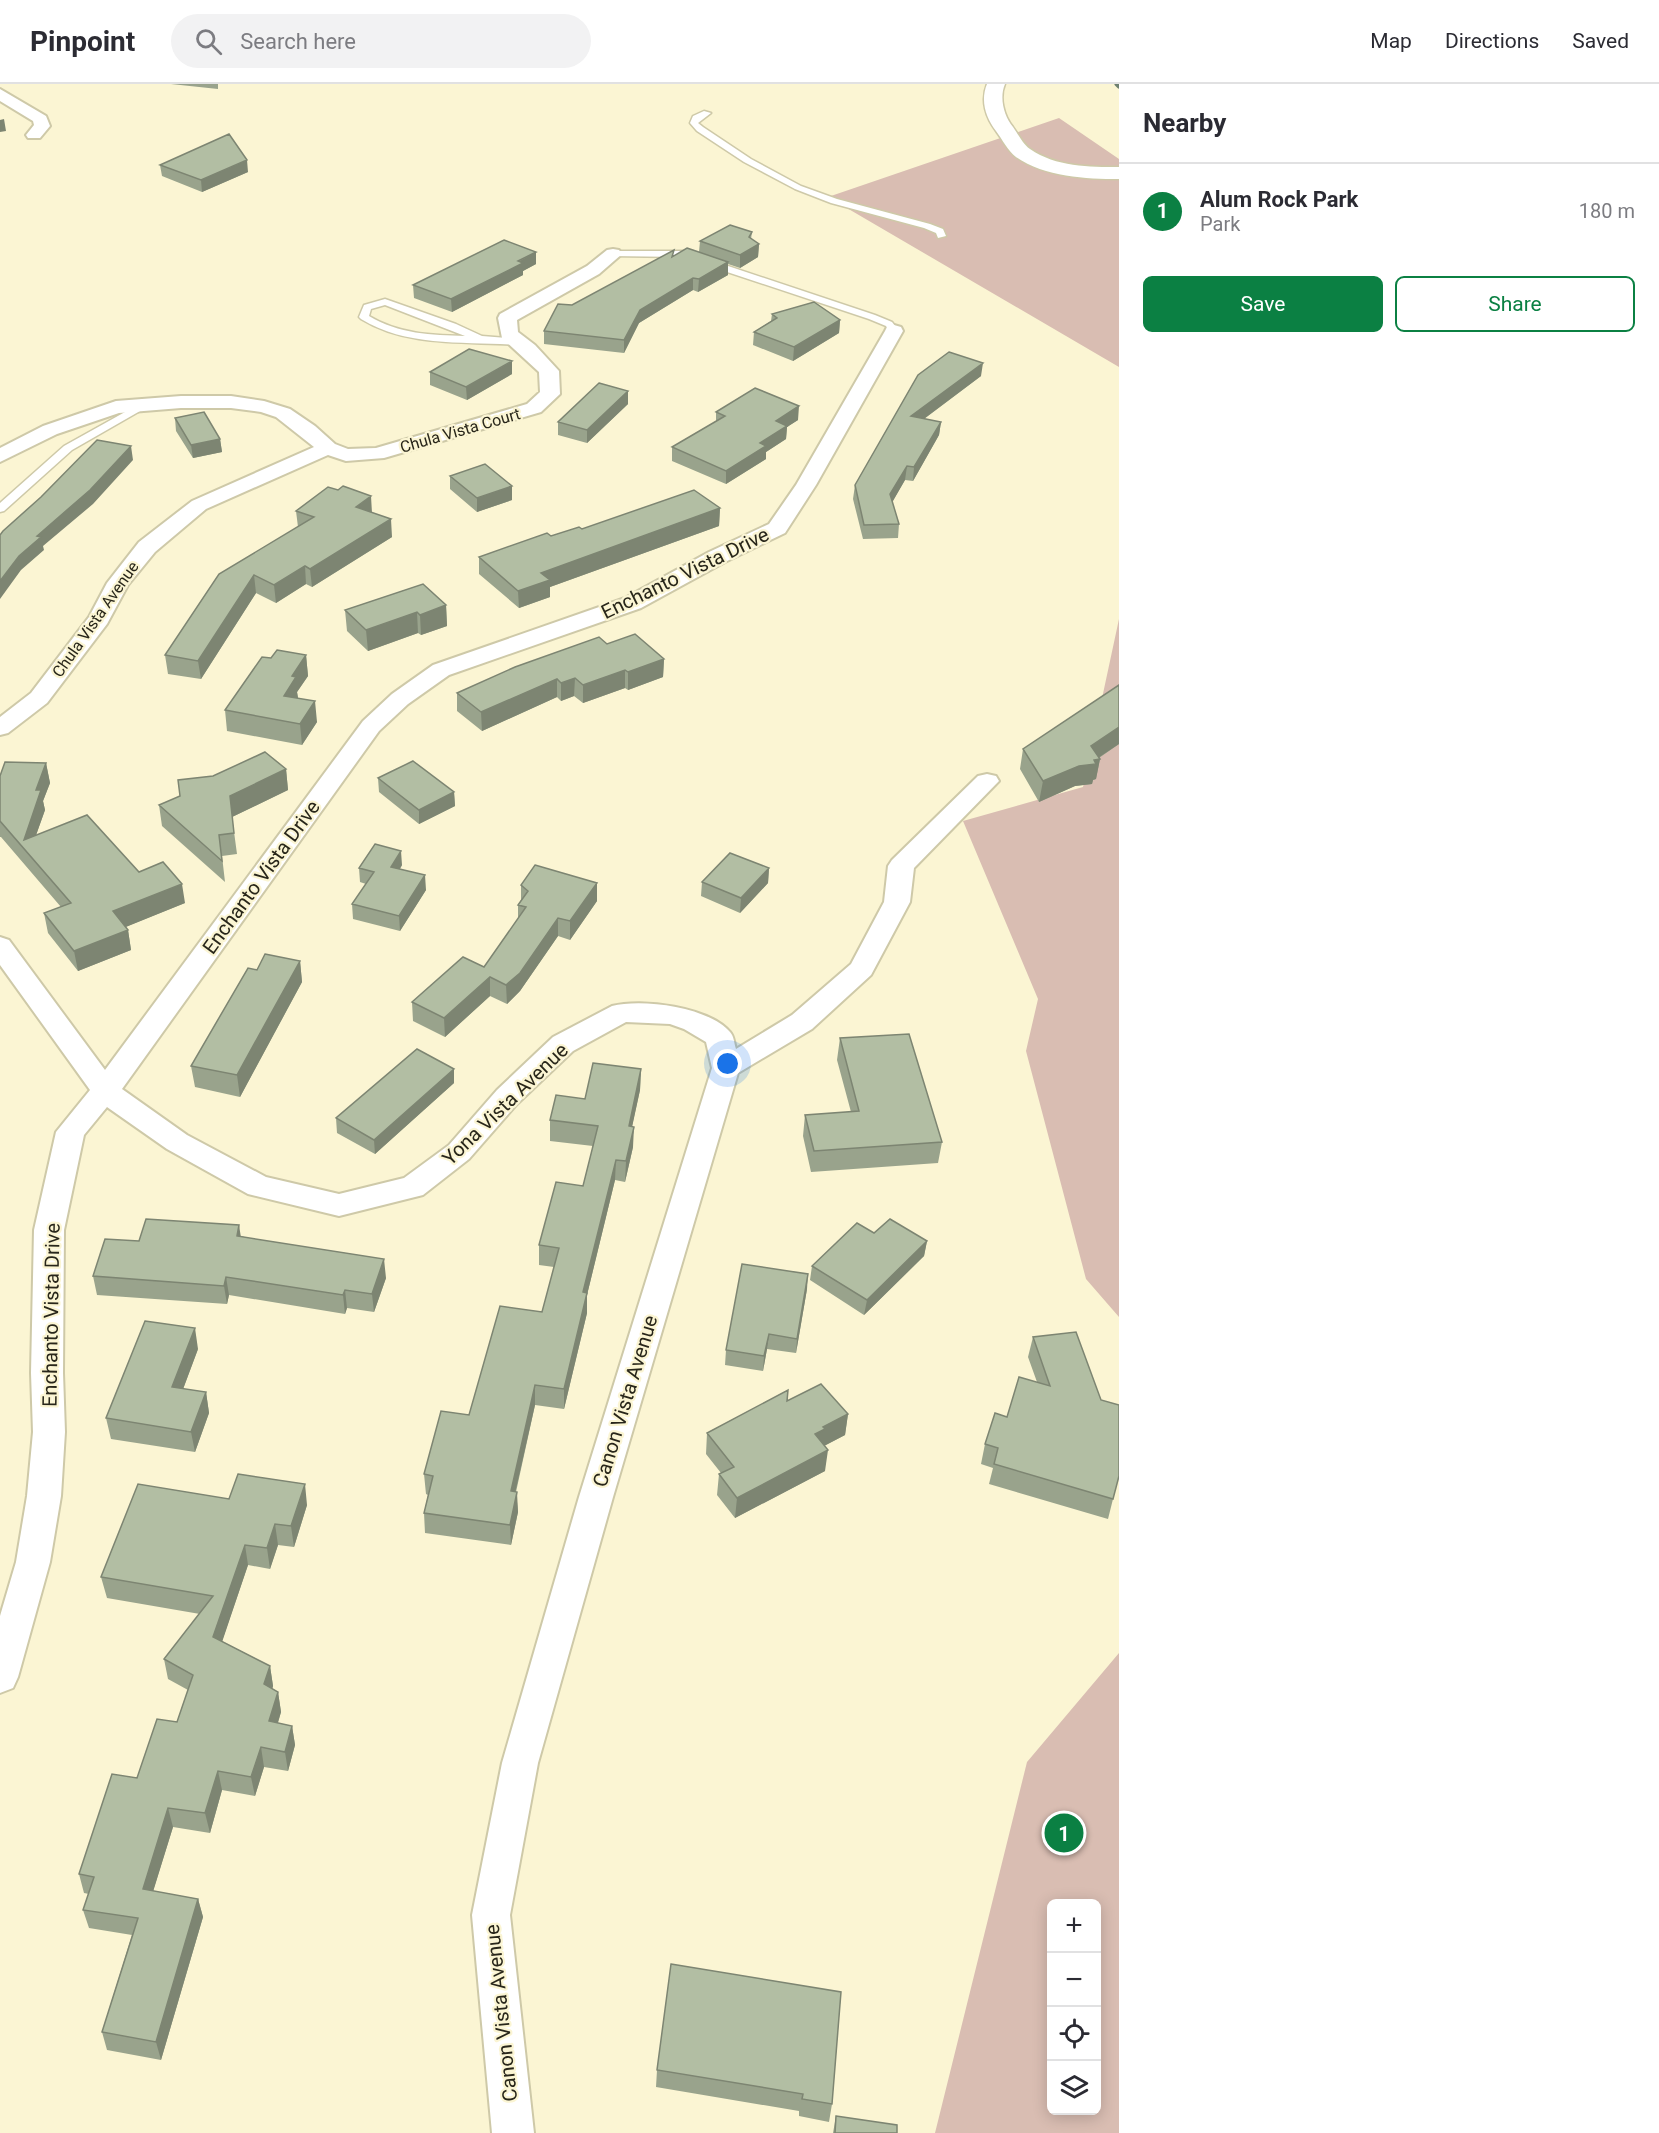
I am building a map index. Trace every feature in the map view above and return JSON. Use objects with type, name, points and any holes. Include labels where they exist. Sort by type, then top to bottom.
[{"type":"street","points":[[996,84],[994,90],[995,117],[1022,152],[1040,161],[1077,173],[1119,174]]},
{"type":"street","points":[[0,94],[40,119],[42,126],[34,135]]},
{"type":"street","name":"Chula Vista Court","points":[[328,448],[346,455],[377,454],[534,408],[550,394],[549,371],[509,334],[507,318],[594,270],[613,254]]},
{"type":"street","name":"Enchanto Vista Drive","points":[[0,1677],[33,1562],[44,1496],[49,1432],[46,1373],[49,1230],[70,1132],[105,1091],[371,726],[400,699],[441,670],[633,603],[717,557],[777,528],[806,485],[894,331]]},
{"type":"street","points":[[0,456],[50,430],[116,407],[231,402],[264,407],[283,413],[308,430],[328,448]]},
{"type":"street","name":"Chula Vista Avenue","points":[[0,728],[39,698],[99,619],[118,583],[147,547],[199,505],[328,448]]},
{"type":"street","points":[[726,1068],[802,1022],[862,969],[897,902],[902,866],[987,781]]},
{"type":"street","name":"Yona Vista Avenue","points":[[0,946],[105,1091],[177,1142],[258,1186],[339,1205],[413,1187],[459,1152],[507,1097],[563,1044],[622,1013],[671,1015],[694,1022],[719,1037],[726,1068]]},
{"type":"street","name":"Canon Vista Avenue","points":[[513,2133],[490,1915],[520,1763],[596,1497],[726,1068]]},
{"type":"lane","points":[[707,113],[696,118],[694,123],[735,154],[758,167],[830,200],[867,211],[918,221],[940,231],[941,236]]},
{"type":"lane","points":[[613,254],[683,254],[872,317],[889,324],[894,331]]},
{"type":"lane","points":[[480,339],[453,326],[385,302],[367,307],[364,317],[377,327],[409,336],[519,342]]},
{"type":"lane","points":[[0,509],[68,448],[143,405]]},
{"type":"shaded area","points":[[1059,118],[1119,159],[1119,367],[828,197]]},
{"type":"shaded area","points":[[1119,619],[1119,1317],[1086,1279],[1026,1051],[1038,999],[963,821],[1083,787]]},
{"type":"shaded area","points":[[1119,1653],[1119,2133],[935,2133],[1027,1762]]},
{"type":"building","points":[[229,134],[247,160],[201,180],[160,165]]},
{"type":"building","points":[[730,225],[752,232],[749,237],[759,244],[740,255],[700,241]]},
{"type":"building","points":[[504,240],[536,252],[518,261],[523,263],[451,299],[413,285]]},
{"type":"building","points":[[687,248],[728,262],[699,279],[693,278],[640,310],[624,340],[544,331],[558,304],[572,305],[674,250],[672,257]]},
{"type":"building","points":[[814,302],[840,320],[794,347],[754,332],[777,318],[772,314]]},
{"type":"building","points":[[469,349],[512,361],[466,387],[430,372]]},
{"type":"building","points":[[949,352],[983,363],[911,416],[941,422],[914,467],[907,466],[890,494],[899,524],[864,525],[855,485],[918,375]]},
{"type":"building","points":[[599,383],[628,391],[587,430],[558,422]]},
{"type":"building","points":[[755,388],[799,406],[776,421],[787,426],[760,443],[766,446],[726,471],[672,447],[725,416],[716,412]]},
{"type":"building","points":[[204,412],[220,439],[191,445],[175,418]]},
{"type":"building","points":[[97,440],[131,446],[90,490],[37,536],[41,537],[19,556],[0,581],[0,535]]},
{"type":"building","points":[[485,464],[512,486],[477,498],[450,476]]},
{"type":"building","points":[[343,486],[371,496],[356,507],[391,519],[310,569],[305,566],[274,585],[254,575],[198,661],[165,655],[219,574],[314,517],[296,511],[328,487],[338,490]]},
{"type":"building","points":[[694,490],[720,508],[541,573],[550,580],[518,591],[479,557],[547,533],[551,536],[579,527],[582,529]]},
{"type":"building","points":[[423,584],[446,605],[420,615],[417,612],[366,630],[345,610]]},
{"type":"building","points":[[635,634],[664,659],[583,685],[575,678],[561,683],[557,679],[481,712],[457,693],[515,667],[599,637],[607,644]]},
{"type":"building","points":[[277,650],[306,655],[292,676],[296,677],[284,696],[315,701],[300,724],[225,710],[262,657],[271,658]]},
{"type":"building","points":[[1119,685],[1119,727],[1091,746],[1100,759],[1094,760],[1096,764],[1079,766],[1043,781],[1023,749]]},
{"type":"building","points":[[265,752],[286,769],[230,796],[234,833],[219,835],[222,861],[159,805],[180,796],[178,780],[213,776]]},
{"type":"building","points":[[413,761],[454,792],[419,810],[378,778]]},
{"type":"building","points":[[5,762],[46,763],[36,790],[41,790],[24,840],[87,815],[139,872],[163,862],[182,884],[113,911],[128,930],[74,951],[44,913],[71,903],[0,821],[0,776]]},
{"type":"building","points":[[375,844],[401,851],[391,867],[425,875],[399,916],[352,904],[374,872],[359,868]]},
{"type":"building","points":[[730,853],[769,868],[741,898],[702,882]]},
{"type":"building","points":[[535,865],[597,883],[570,921],[558,918],[520,973],[506,985],[490,977],[444,1018],[412,1002],[463,957],[484,967],[526,907],[518,905],[528,891],[521,885]]},
{"type":"building","points":[[265,954],[300,961],[237,1075],[191,1066],[248,968],[257,970]]},
{"type":"building","points":[[909,1034],[942,1142],[814,1151],[805,1115],[859,1111],[840,1038]]},
{"type":"building","points":[[417,1049],[454,1069],[374,1140],[336,1118]]},
{"type":"building","points":[[593,1063],[641,1069],[629,1126],[634,1127],[626,1161],[616,1160],[583,1292],[587,1293],[564,1389],[535,1385],[511,1491],[517,1492],[510,1525],[424,1513],[433,1476],[424,1474],[441,1411],[469,1415],[500,1306],[542,1312],[559,1248],[539,1245],[556,1182],[583,1186],[598,1126],[550,1120],[556,1095],[585,1099]]},
{"type":"building","points":[[146,1219],[239,1225],[237,1236],[384,1259],[372,1294],[345,1290],[343,1295],[226,1277],[224,1286],[93,1276],[105,1239],[139,1241]]},
{"type":"building","points":[[890,1219],[927,1241],[867,1300],[812,1266],[857,1223],[874,1233]]},
{"type":"building","points":[[742,1264],[808,1274],[797,1339],[769,1334],[764,1356],[726,1350]]},
{"type":"building","points":[[145,1321],[195,1328],[172,1387],[206,1392],[191,1432],[106,1418]]},
{"type":"building","points":[[1076,1332],[1101,1400],[1119,1405],[1119,1476],[1113,1499],[994,1464],[998,1448],[985,1444],[995,1413],[1007,1417],[1019,1377],[1050,1386],[1033,1337]]},
{"type":"building","points":[[821,1384],[848,1414],[823,1427],[825,1429],[815,1434],[828,1450],[737,1498],[719,1474],[734,1467],[707,1433],[788,1390],[787,1401]]},
{"type":"building","points":[[238,1474],[305,1484],[291,1526],[275,1524],[267,1548],[245,1545],[213,1637],[270,1666],[264,1684],[278,1692],[269,1721],[292,1726],[285,1752],[261,1747],[251,1777],[218,1771],[205,1813],[168,1808],[143,1889],[198,1899],[156,2042],[102,2032],[138,1918],[83,1910],[94,1877],[79,1874],[112,1774],[137,1778],[157,1719],[177,1722],[193,1675],[164,1659],[213,1596],[101,1577],[138,1484],[229,1499]]},
{"type":"building","points":[[671,1964],[841,1992],[832,2104],[802,2099],[803,2094],[657,2070]]},
{"type":"building","points":[[836,2116],[897,2125],[897,2133],[835,2133]]},
{"type":"place","name":"Alum Rock Park","points":[[1064,1833]]}]
